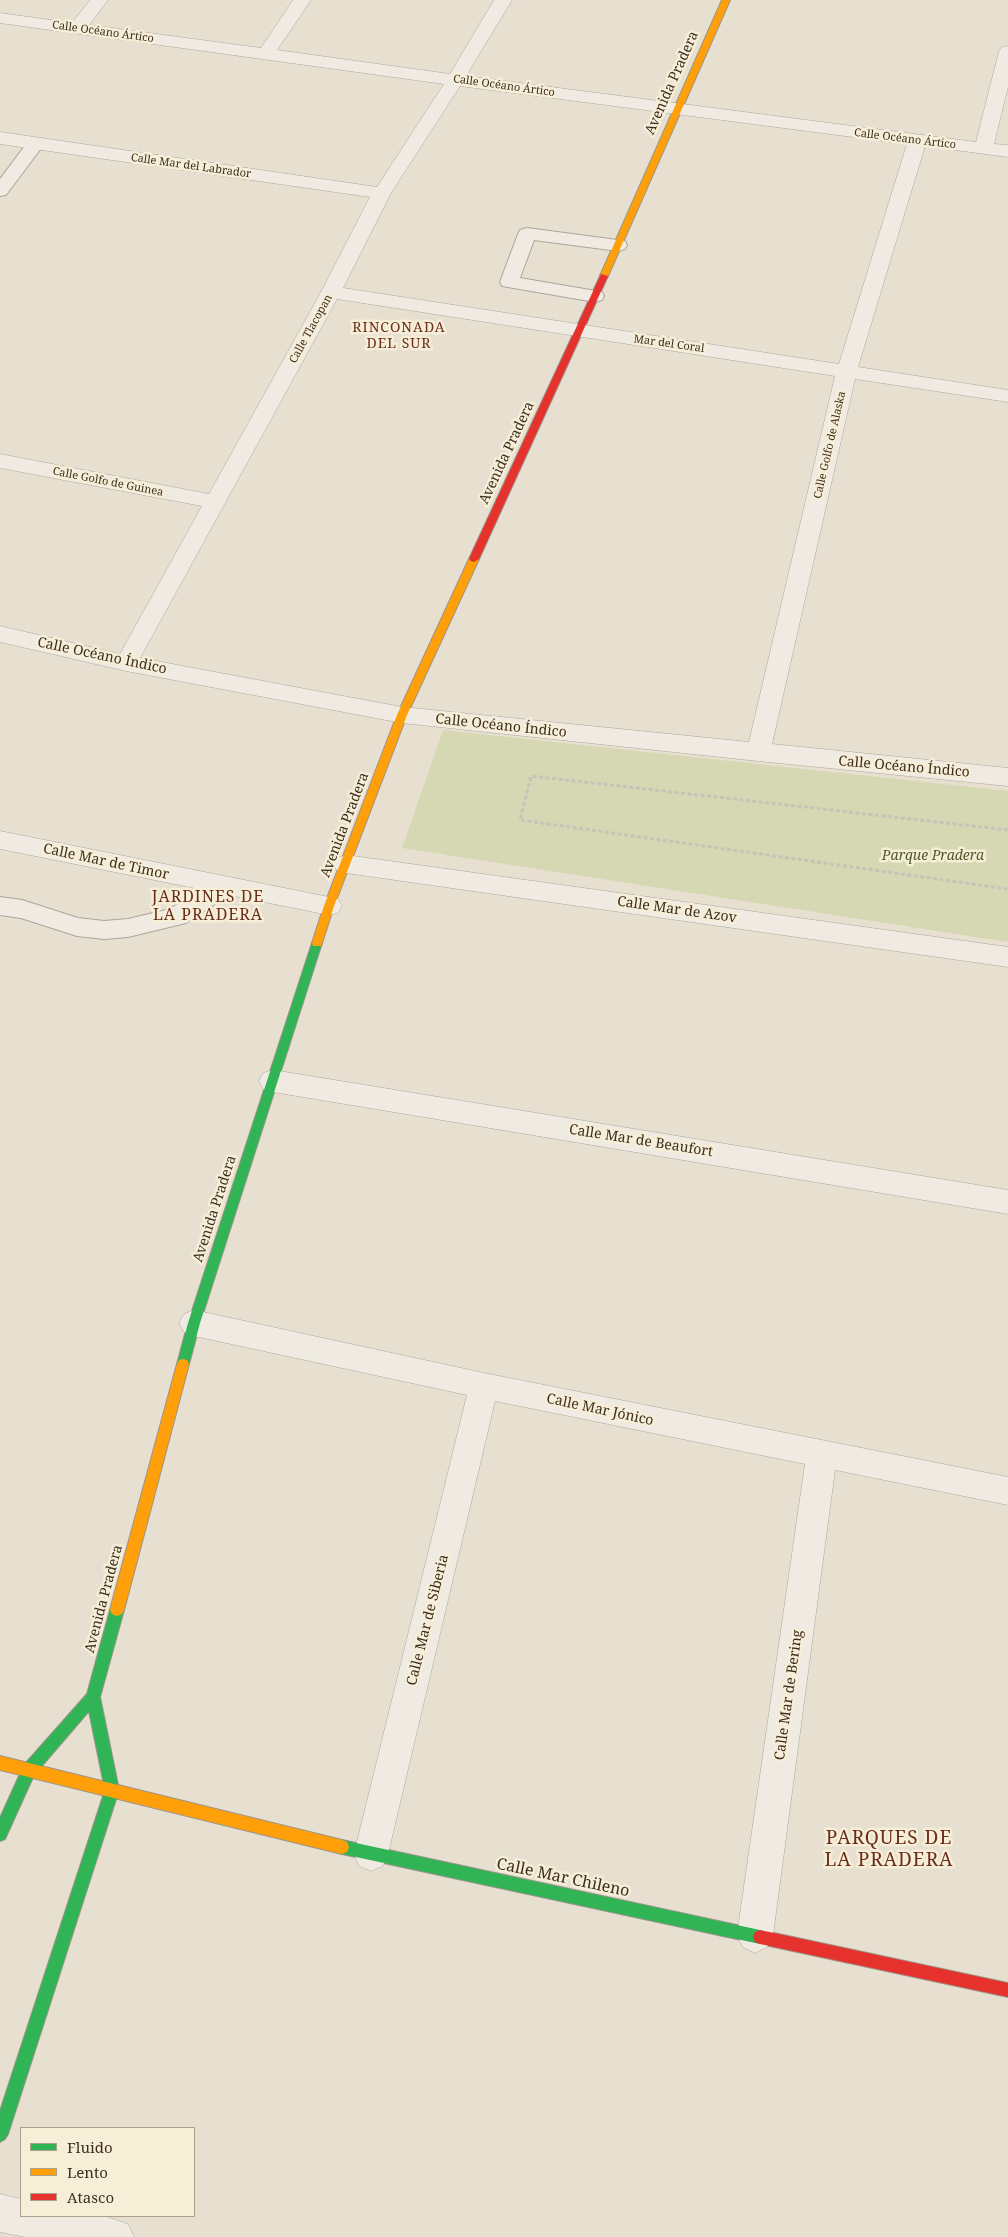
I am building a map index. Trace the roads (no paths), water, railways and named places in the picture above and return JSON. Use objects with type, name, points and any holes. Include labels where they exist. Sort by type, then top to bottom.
[{"type":"street","points":[[77,28],[99,0]]},
{"type":"street","points":[[266,53],[302,0]]},
{"type":"street","name":"Calle Tlacopan","points":[[126,663],[331,292],[382,193],[455,80],[503,0]]},
{"type":"street","name":"Avenida Pradera","points":[[0,1834],[29,1770],[93,1697],[194,1323],[329,906],[402,716],[580,331],[726,0]]},
{"type":"street","name":"Calle Océano Ártico","points":[[0,18],[676,110],[1008,151]]},
{"type":"street","points":[[984,148],[1008,51]]},
{"type":"street","name":"Calle Mar del Labrador","points":[[0,138],[382,193]]},
{"type":"street","name":"Calle Golfo de Alaska","points":[[758,753],[847,370],[917,141]]},
{"type":"street","name":"Mar del Coral","points":[[331,292],[1008,396]]},
{"type":"street","name":"Calle Golfo de Guinea","points":[[0,461],[216,502]]},
{"type":"street","name":"Calle Océano Índico","points":[[0,634],[126,663],[402,716],[1008,777]]},
{"type":"street","name":"Calle Mar de Timor","points":[[0,840],[329,906]]},
{"type":"street","name":"Calle Mar de Azov","points":[[346,864],[1008,957]]},
{"type":"street","name":"Calle Mar de Beaufort","points":[[273,1081],[1008,1202]]},
{"type":"street","name":"Calle Mar Jónico","points":[[194,1323],[484,1386],[1008,1491]]},
{"type":"street","name":"Calle Mar de Siberia","points":[[371,1854],[484,1386]]},
{"type":"street","name":"Calle Mar de Bering","points":[[755,1935],[822,1455]]},
{"type":"street","name":"Avenida Pradera","points":[[0,2134],[112,1790],[93,1697]]},
{"type":"street","name":"Calle Mar Chileno","points":[[0,1763],[371,1854],[1008,1990]]},
{"type":"street","points":[[0,2213],[115,2237]]},
{"type":"lane","points":[[0,191],[36,143]]},
{"type":"lane","points":[[595,296],[509,282],[527,234],[618,245]]},
{"type":"lane","points":[[0,906],[22,909],[77,927],[104,930],[128,928],[177,917],[224,886]]},
{"type":"district","name":"RINCONADA DEL SUR","points":[[399,336]]},
{"type":"district","name":"JARDINES DE LA PRADERA","points":[[208,906]]},
{"type":"district","name":"PARQUES DE LA PRADERA","points":[[889,1850]]},
{"type":"park label","name":"Parque Pradera","points":[[933,856]]}]
